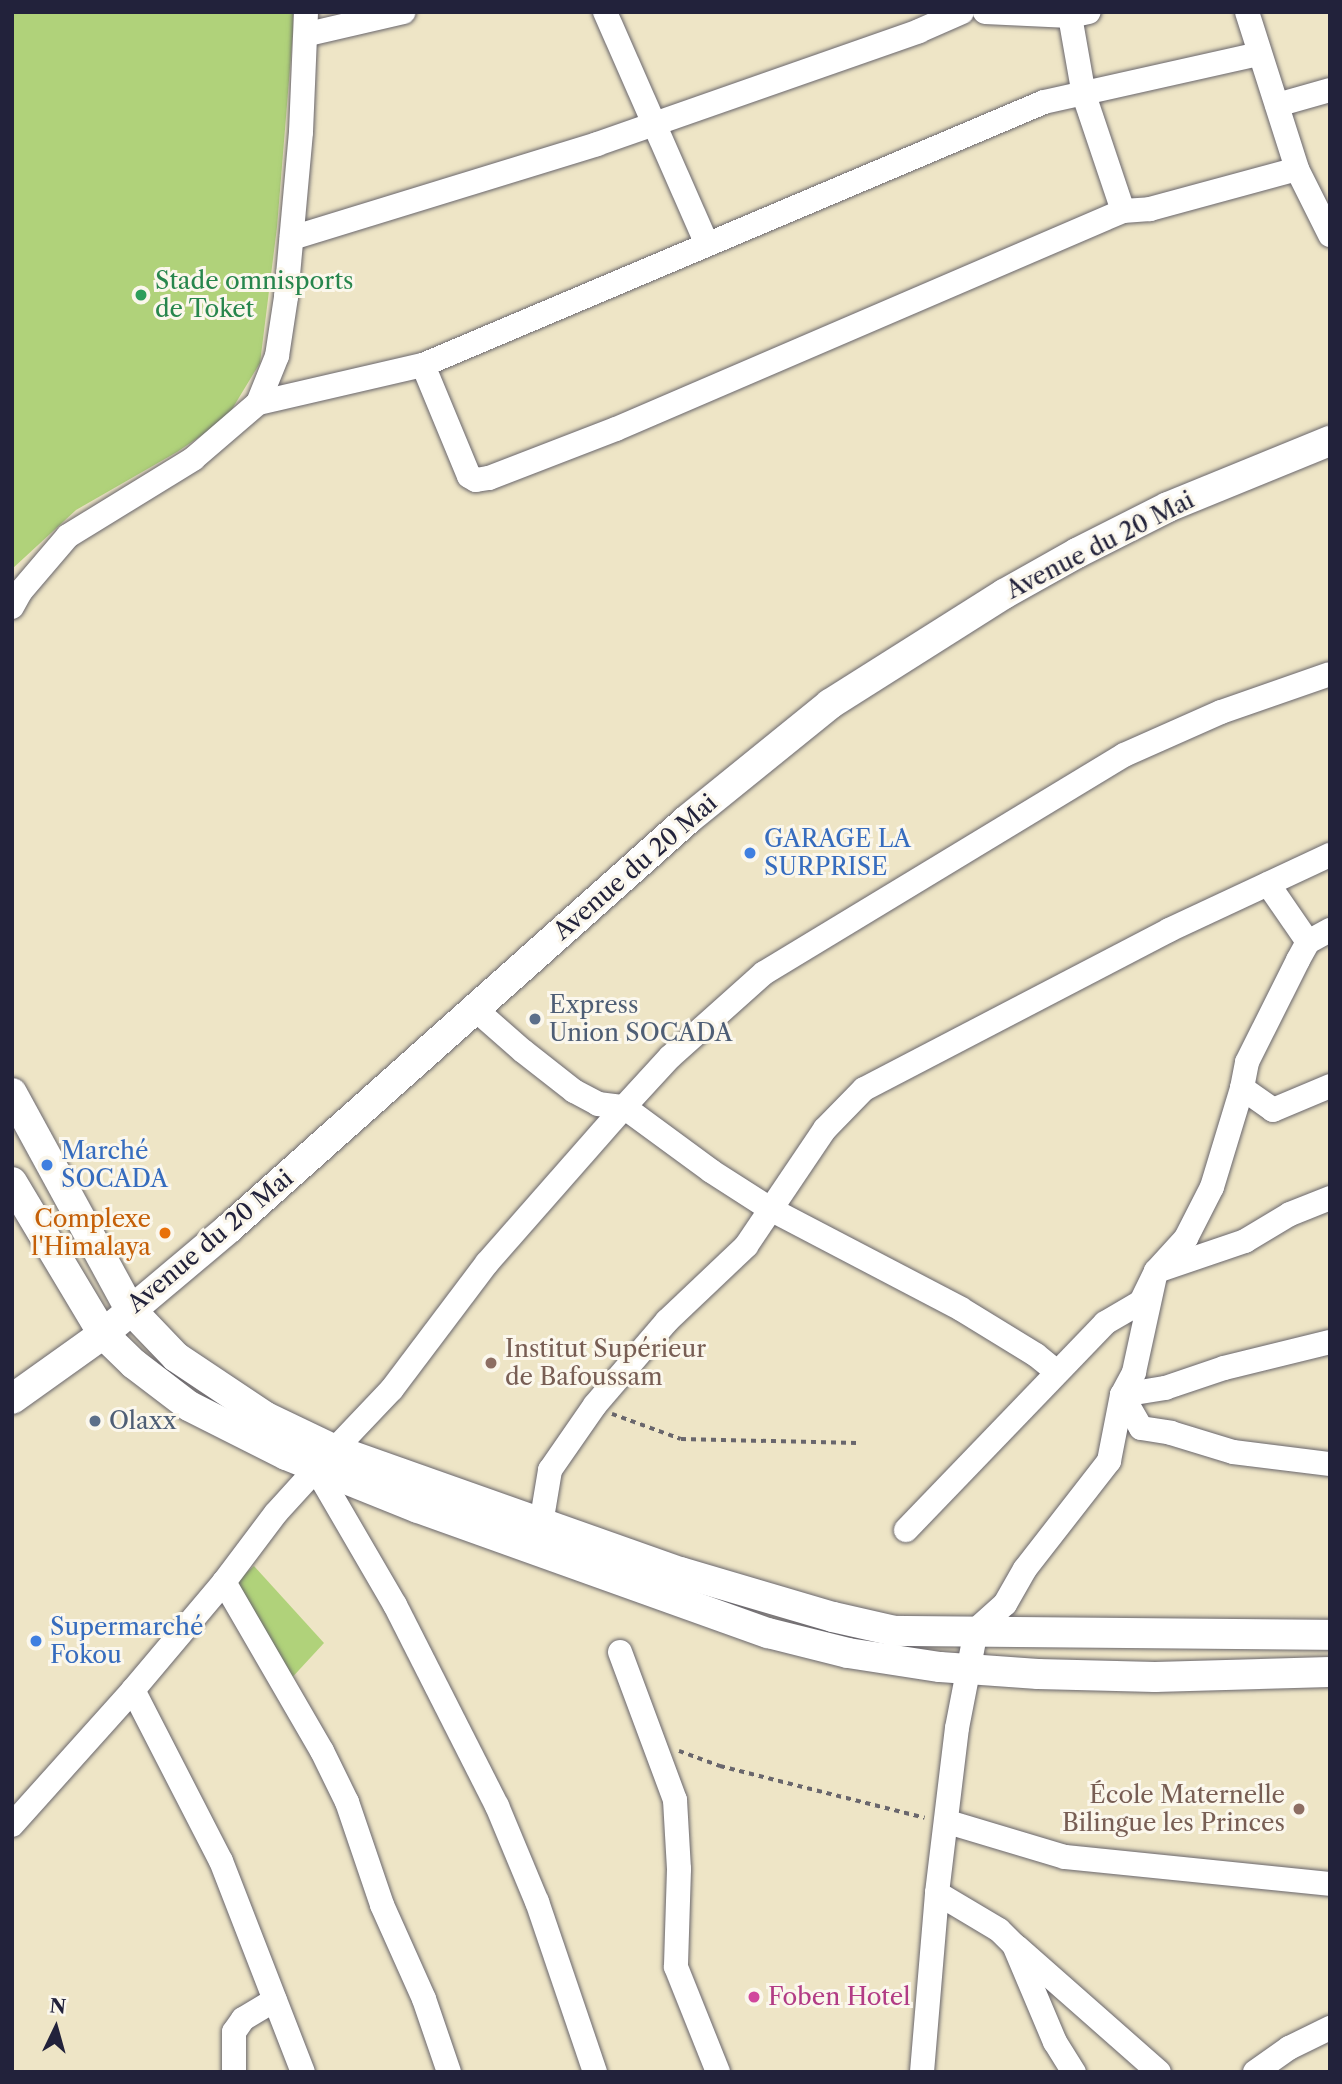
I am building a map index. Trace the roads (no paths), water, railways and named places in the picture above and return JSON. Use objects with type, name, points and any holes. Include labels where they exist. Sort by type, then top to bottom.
[{"type":"main road","name":"Avenue du 20 Mai","points":[[12,1399],[103,1334],[228,1229],[687,820],[830,704],[1004,594],[1077,553],[1168,507],[1330,441]]},
{"type":"main road","points":[[12,1093],[130,1309],[176,1357],[325,1460],[541,1524],[680,1572],[833,1617],[895,1631],[1330,1635]]},
{"type":"main road","points":[[12,1182],[103,1334],[134,1364],[189,1406],[768,1633],[848,1653],[940,1667],[1038,1674],[1155,1677],[1330,1672]]},
{"type":"street","points":[[12,607],[21,591],[68,536],[193,459],[258,402],[277,356],[292,238],[307,23],[403,12]]},
{"type":"street","points":[[605,12],[707,244]]},
{"type":"street","points":[[292,238],[597,144],[652,122],[919,31],[962,12]]},
{"type":"street","points":[[985,12],[1080,14],[1084,95],[1123,211]]},
{"type":"street","points":[[1247,12],[1297,169],[1330,234]]},
{"type":"street","points":[[258,402],[424,365],[1044,102],[1259,54]]},
{"type":"street","points":[[1277,105],[1330,90]]},
{"type":"street","points":[[424,365],[469,476],[476,480],[489,478],[616,429],[1123,211],[1150,209],[1297,169]]},
{"type":"street","points":[[12,1825],[133,1690],[224,1582],[276,1513],[392,1389],[487,1264],[624,1107],[670,1058],[764,973],[1124,755],[1221,712],[1330,674]]},
{"type":"street","points":[[541,1524],[550,1470],[594,1405],[667,1321],[746,1246],[825,1129],[864,1089],[1158,936],[1330,855]]},
{"type":"street","points":[[1268,884],[1308,942]]},
{"type":"street","points":[[906,1530],[1105,1323],[1141,1302],[1156,1271],[1186,1238],[1212,1187],[1242,1088],[1247,1062],[1308,942],[1330,930]]},
{"type":"street","points":[[475,1009],[574,1091],[598,1104],[624,1107],[711,1171],[772,1210],[961,1309],[1036,1355],[1057,1372]]},
{"type":"street","points":[[1242,1088],[1273,1110],[1330,1086]]},
{"type":"street","points":[[1156,1271],[1245,1241],[1290,1214],[1330,1198]]},
{"type":"street","points":[[922,2072],[937,1893],[957,1728],[971,1668],[976,1630],[1005,1604],[1025,1569],[1109,1461],[1122,1395],[1133,1372],[1156,1271]]},
{"type":"street","points":[[1122,1395],[1165,1388],[1224,1368],[1330,1342]]},
{"type":"street","points":[[1122,1395],[1141,1428],[1171,1433],[1233,1452],[1330,1464]]},
{"type":"street","points":[[325,1460],[497,1806],[537,1902],[595,2072]]},
{"type":"street","points":[[224,1582],[322,1751],[347,1802],[382,1905],[424,1999],[449,2072]]},
{"type":"street","points":[[620,1653],[675,1800],[679,1870],[676,1967],[718,2072]]},
{"type":"street","points":[[133,1690],[220,1861],[303,2072]]},
{"type":"street","points":[[947,1822],[1084,1861],[1330,1884]]},
{"type":"street","points":[[937,1893],[999,1930],[1159,2072]]},
{"type":"street","points":[[1014,1945],[1055,2042],[1074,2072]]},
{"type":"street","points":[[234,2072],[234,2032],[243,2019],[275,2000]]},
{"type":"street","points":[[1255,2072],[1289,2048],[1330,2028]]},
{"type":"place","name":"Stade omnisports de Toket","points":[[141,295]]},
{"type":"place","name":"GARAGE LA SURPRISE","points":[[750,853]]},
{"type":"place","name":"Express Union SOCADA","points":[[535,1019]]},
{"type":"place","name":"Marché SOCADA","points":[[47,1165]]},
{"type":"place","name":"Complexe l'Himalaya","points":[[165,1233]]},
{"type":"place","name":"Institut Supérieur de Bafoussam","points":[[491,1363]]},
{"type":"place","name":"Olaxx","points":[[95,1421]]},
{"type":"place","name":"Supermarché Fokou","points":[[36,1641]]},
{"type":"place","name":"École Maternelle Bilingue les Princes","points":[[1299,1809]]},
{"type":"place","name":"Foben Hotel","points":[[754,1997]]}]
